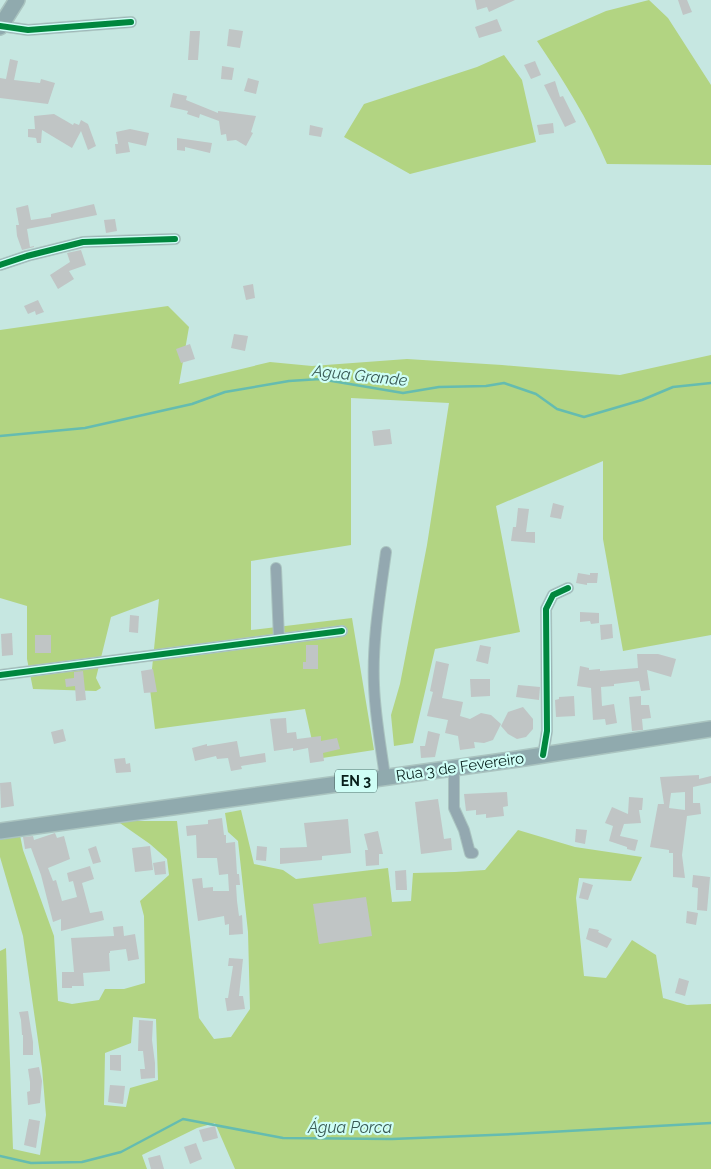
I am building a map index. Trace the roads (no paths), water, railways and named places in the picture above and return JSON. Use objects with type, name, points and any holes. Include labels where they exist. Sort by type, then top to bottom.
[{"type":"main road","points":[[0,27],[18,0]]},
{"type":"main road","name":"Rua 3 de Fevereiro","points":[[0,831],[454,768],[711,729]]},
{"type":"street","points":[[0,27],[28,30],[131,22]]},
{"type":"street","points":[[0,265],[83,242],[175,239]]},
{"type":"street","points":[[385,777],[375,705],[373,663],[376,622],[386,552]]},
{"type":"street","points":[[276,568],[279,639]]},
{"type":"street","points":[[543,755],[547,731],[546,610],[553,595],[568,588]]},
{"type":"street","points":[[0,675],[342,631]]},
{"type":"street","points":[[454,768],[454,808],[464,830],[470,854],[473,853]]},
{"type":"waterway","name":"Agua Grande","points":[[0,436],[85,428],[192,404],[225,392],[289,381],[320,379],[403,393],[439,387],[486,386],[504,383],[536,394],[557,409],[584,417],[642,400],[673,387],[711,383]]},
{"type":"waterway","name":"Água Porca","points":[[0,1156],[31,1163],[82,1162],[121,1152],[183,1119],[283,1138],[392,1139],[711,1123]]}]
